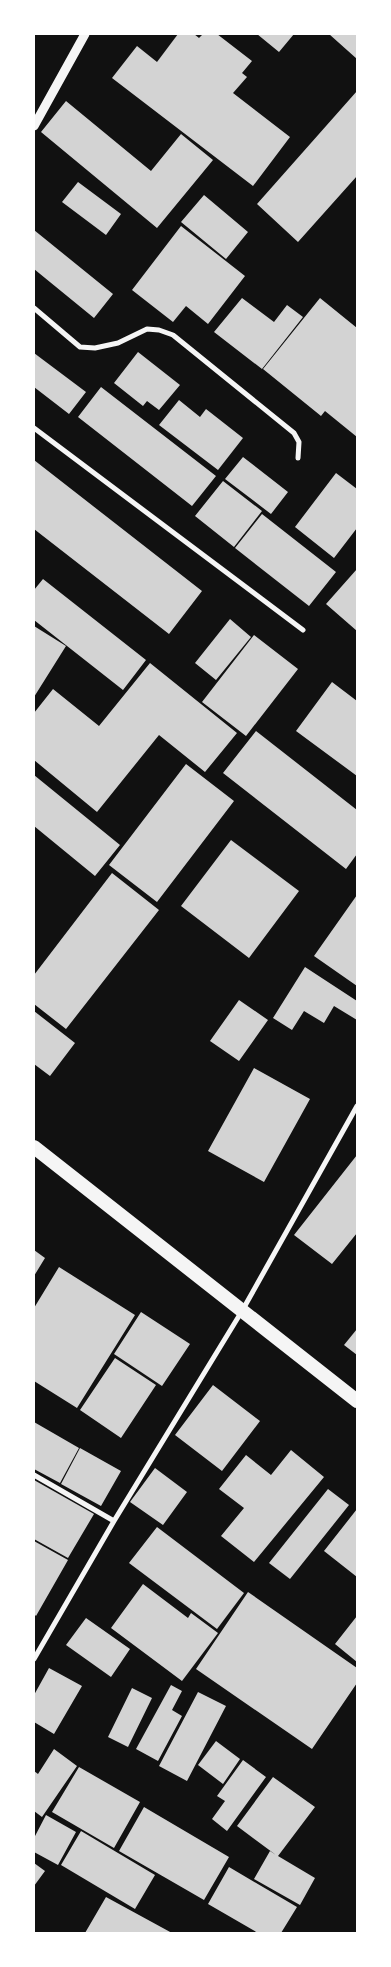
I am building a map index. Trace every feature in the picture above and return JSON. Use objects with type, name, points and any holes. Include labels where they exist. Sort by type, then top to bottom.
[{"type":"highway","points":[[34,1147],[357,1401]]},
{"type":"street","points":[[34,126],[85,34]]},
{"type":"street","points":[[34,308],[80,347],[95,348],[118,344],[147,329],[159,330],[172,336],[294,433],[299,442],[298,458]]},
{"type":"street","points":[[34,428],[303,630]]},
{"type":"street","points":[[34,1658],[114,1520],[242,1311],[357,1106]]},
{"type":"street","points":[[34,1475],[114,1520]]},
{"type":"building","points":[[178,34],[194,34],[199,38],[203,34],[217,34],[252,61],[242,73],[247,77],[233,93],[290,137],[253,186],[112,78],[137,46],[157,62]]},
{"type":"building","points":[[257,34],[294,34],[279,52]]},
{"type":"building","points":[[329,34],[357,34],[357,59]]},
{"type":"building","points":[[357,91],[357,176],[298,242],[257,204]]},
{"type":"building","points":[[66,101],[151,171],[181,134],[213,160],[157,228],[41,132]]},
{"type":"building","points":[[78,182],[121,214],[106,235],[62,202]]},
{"type":"building","points":[[204,195],[248,232],[226,259],[181,222]]},
{"type":"building","points":[[181,226],[245,276],[208,324],[186,306],[173,322],[132,290]]},
{"type":"building","points":[[34,230],[113,294],[94,318],[34,269]]},
{"type":"building","points":[[242,298],[274,322],[287,305],[303,317],[262,369],[214,332]]},
{"type":"building","points":[[320,298],[357,328],[357,437],[325,411],[321,416],[263,369]]},
{"type":"building","points":[[138,352],[180,385],[159,410],[147,401],[143,406],[114,383]]},
{"type":"building","points":[[34,353],[86,392],[69,414],[34,387]]},
{"type":"building","points":[[101,387],[216,476],[192,506],[78,417]]},
{"type":"building","points":[[179,400],[200,417],[206,409],[243,438],[218,470],[159,425]]},
{"type":"building","points":[[243,457],[288,492],[271,514],[225,479]]},
{"type":"building","points":[[34,460],[202,591],[169,634],[34,529]]},
{"type":"building","points":[[336,473],[357,489],[357,528],[334,558],[295,527]]},
{"type":"building","points":[[223,481],[262,511],[234,547],[195,516]]},
{"type":"building","points":[[262,514],[336,572],[309,606],[235,548]]},
{"type":"building","points":[[357,569],[357,631],[326,604]]},
{"type":"building","points":[[43,579],[146,660],[123,690],[34,620],[34,590]]},
{"type":"building","points":[[230,619],[251,637],[216,680],[195,663]]},
{"type":"building","points":[[34,626],[66,646],[34,697]]},
{"type":"building","points":[[254,635],[298,669],[246,736],[202,702]]},
{"type":"building","points":[[150,663],[237,733],[205,772],[159,735],[97,812],[34,760],[34,713],[53,689],[99,726]]},
{"type":"building","points":[[332,682],[357,701],[357,776],[296,731]]},
{"type":"building","points":[[256,731],[357,810],[357,854],[346,869],[223,773]]},
{"type":"building","points":[[186,764],[234,801],[157,902],[109,865]]},
{"type":"building","points":[[34,775],[120,845],[95,876],[34,826]]},
{"type":"building","points":[[231,840],[299,891],[249,958],[181,906]]},
{"type":"building","points":[[112,873],[159,910],[66,1029],[34,1004],[34,975]]},
{"type":"building","points":[[357,895],[357,986],[314,956]]},
{"type":"building","points":[[305,967],[357,1001],[357,1020],[334,1006],[324,1023],[304,1011],[292,1030],[273,1018]]},
{"type":"building","points":[[239,1000],[268,1020],[239,1061],[210,1041]]},
{"type":"building","points":[[34,1011],[75,1043],[50,1076],[34,1064]]},
{"type":"building","points":[[254,1068],[310,1099],[264,1182],[208,1151]]},
{"type":"building","points":[[357,1155],[357,1233],[332,1264],[294,1235]]},
{"type":"building","points":[[34,1250],[45,1258],[34,1276]]},
{"type":"building","points":[[59,1267],[135,1315],[77,1408],[34,1381],[34,1308]]},
{"type":"building","points":[[141,1312],[190,1344],[162,1386],[114,1354]]},
{"type":"building","points":[[357,1329],[357,1355],[344,1345]]},
{"type":"building","points":[[115,1358],[156,1385],[121,1438],[80,1410]]},
{"type":"building","points":[[213,1385],[260,1421],[222,1471],[175,1435]]},
{"type":"building","points":[[34,1422],[79,1448],[60,1483],[34,1469]]},
{"type":"building","points":[[80,1448],[121,1471],[101,1506],[61,1484]]},
{"type":"building","points":[[291,1450],[324,1477],[254,1562],[221,1536],[244,1508],[219,1489],[246,1455],[271,1475]]},
{"type":"building","points":[[155,1468],[187,1492],[163,1525],[130,1502]]},
{"type":"building","points":[[34,1480],[94,1514],[68,1558],[34,1539]]},
{"type":"building","points":[[328,1489],[349,1505],[290,1579],[269,1563]]},
{"type":"building","points":[[357,1509],[357,1577],[324,1551]]},
{"type":"building","points":[[157,1527],[244,1593],[217,1629],[129,1563]]},
{"type":"building","points":[[34,1541],[68,1560],[36,1616],[34,1614]]},
{"type":"building","points":[[143,1584],[188,1618],[191,1613],[218,1633],[182,1681],[111,1628]]},
{"type":"building","points":[[248,1592],[357,1668],[357,1683],[312,1749],[196,1669]]},
{"type":"building","points":[[357,1616],[357,1662],[335,1644]]},
{"type":"building","points":[[86,1618],[130,1649],[111,1677],[66,1645]]},
{"type":"building","points":[[49,1668],[82,1686],[54,1734],[34,1722],[34,1695]]},
{"type":"building","points":[[171,1685],[182,1691],[172,1710],[182,1716],[158,1761],[136,1749]]},
{"type":"building","points":[[132,1688],[152,1698],[128,1747],[108,1737]]},
{"type":"building","points":[[198,1692],[226,1706],[187,1781],[159,1766]]},
{"type":"building","points":[[216,1741],[240,1759],[223,1784],[198,1765]]},
{"type":"building","points":[[54,1749],[77,1766],[42,1817],[34,1811],[34,1771],[38,1774]]},
{"type":"building","points":[[243,1760],[266,1777],[227,1831],[212,1819],[225,1801],[217,1796]]},
{"type":"building","points":[[79,1767],[140,1802],[114,1848],[52,1812]]},
{"type":"building","points":[[273,1777],[315,1807],[278,1856],[315,1878],[300,1905],[254,1879],[270,1851],[276,1855],[237,1826]]},
{"type":"building","points":[[144,1807],[229,1857],[204,1900],[119,1851]]},
{"type":"building","points":[[46,1815],[76,1832],[58,1865],[34,1852],[34,1838]]},
{"type":"building","points":[[81,1831],[155,1875],[135,1909],[61,1865]]},
{"type":"building","points":[[34,1863],[45,1871],[34,1886]]},
{"type":"building","points":[[229,1867],[297,1907],[281,1933],[258,1933],[208,1904]]},
{"type":"building","points":[[106,1897],[172,1933],[85,1933]]}]
